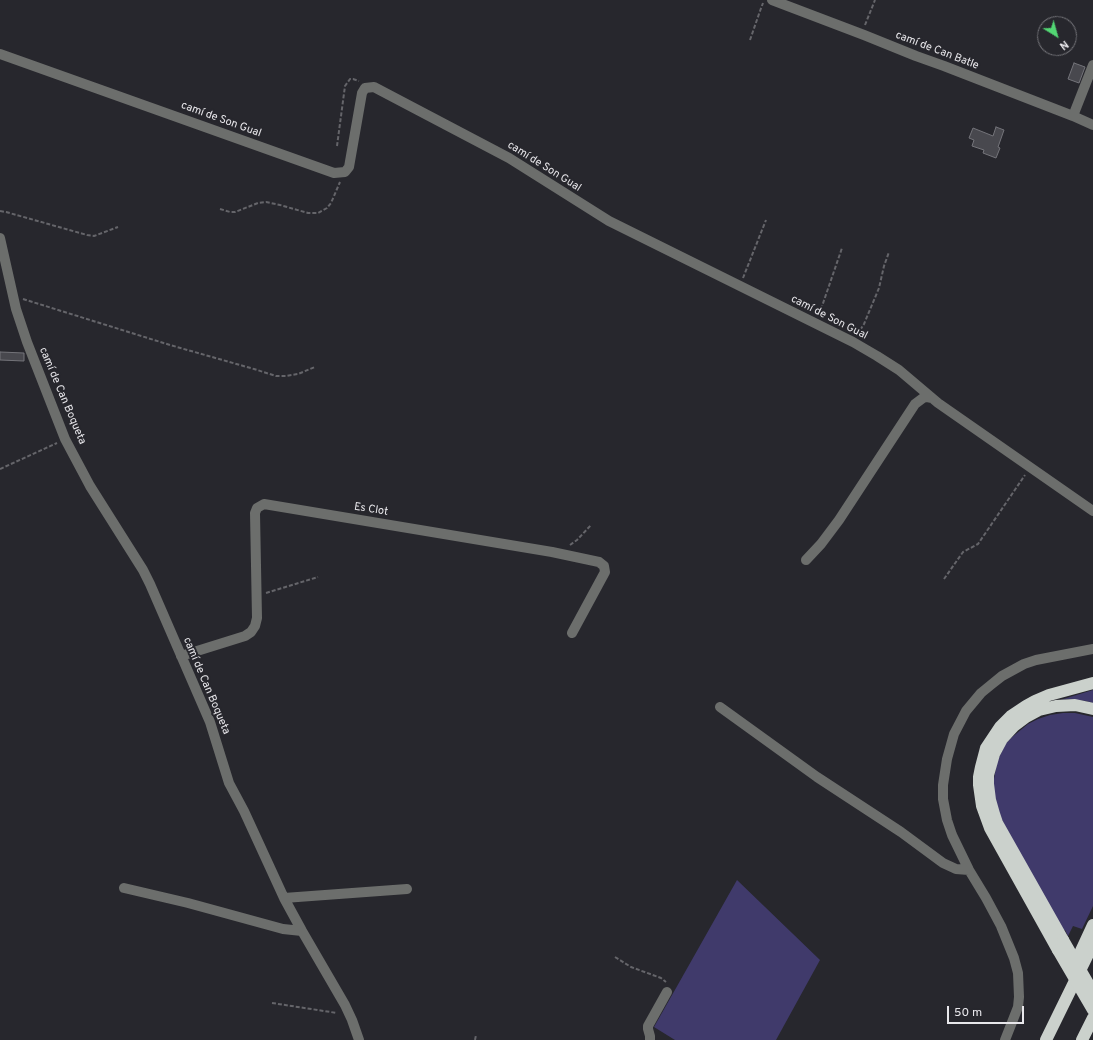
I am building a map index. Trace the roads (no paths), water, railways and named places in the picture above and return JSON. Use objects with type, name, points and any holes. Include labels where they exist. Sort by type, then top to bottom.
[{"type":"highway","points":[[1093,683],[1049,695],[1035,701],[1011,716],[1000,727],[986,748],[979,778],[982,806],[993,835],[1061,945],[1093,992]]},
{"type":"highway","points":[[1093,709],[1075,705],[1056,706],[1039,710],[1026,717],[1014,726],[1002,739],[994,754],[988,776],[990,800],[998,823],[1093,1010]]},
{"type":"highway","points":[[1060,1012],[1070,974],[1093,925]]},
{"type":"highway","points":[[1046,1040],[1093,944]]},
{"type":"highway","points":[[1082,1040],[1093,1018]]},
{"type":"street","name":"camí de Can Batle","points":[[772,0],[1093,125]]},
{"type":"street","name":"camí de Son Gual","points":[[0,54],[334,173],[345,172],[349,167],[362,94],[365,88],[374,86],[509,158],[609,221],[853,342],[877,356],[898,370],[932,398],[1093,511]]},
{"type":"street","points":[[1073,116],[1093,65]]},
{"type":"street","name":"camí de Can Boqueta","points":[[0,238],[14,300],[27,342],[65,439],[90,486],[143,570],[150,584],[210,722],[229,783],[244,811],[284,898],[345,1005],[359,1040]]},
{"type":"street","points":[[806,560],[821,544],[834,526],[915,404],[923,398],[932,398]]},
{"type":"street","name":"Es Clot","points":[[180,656],[248,634],[253,629],[256,622],[254,514],[257,508],[264,504],[552,552],[599,562],[603,564],[605,572],[572,633]]},
{"type":"street","points":[[1004,1040],[1018,1007],[1020,992],[1018,973],[1014,958],[1001,926],[969,870],[952,835],[947,820],[943,799],[946,759],[959,723],[966,711],[981,693],[992,684],[1024,664],[1036,660],[1093,649]]},
{"type":"street","points":[[720,707],[818,777],[902,832],[943,863],[956,869],[969,870]]},
{"type":"street","points":[[124,888],[188,903],[283,929],[302,931]]},
{"type":"street","points":[[284,898],[407,889]]},
{"type":"street","points":[[650,1040],[648,1026],[666,992]]}]
